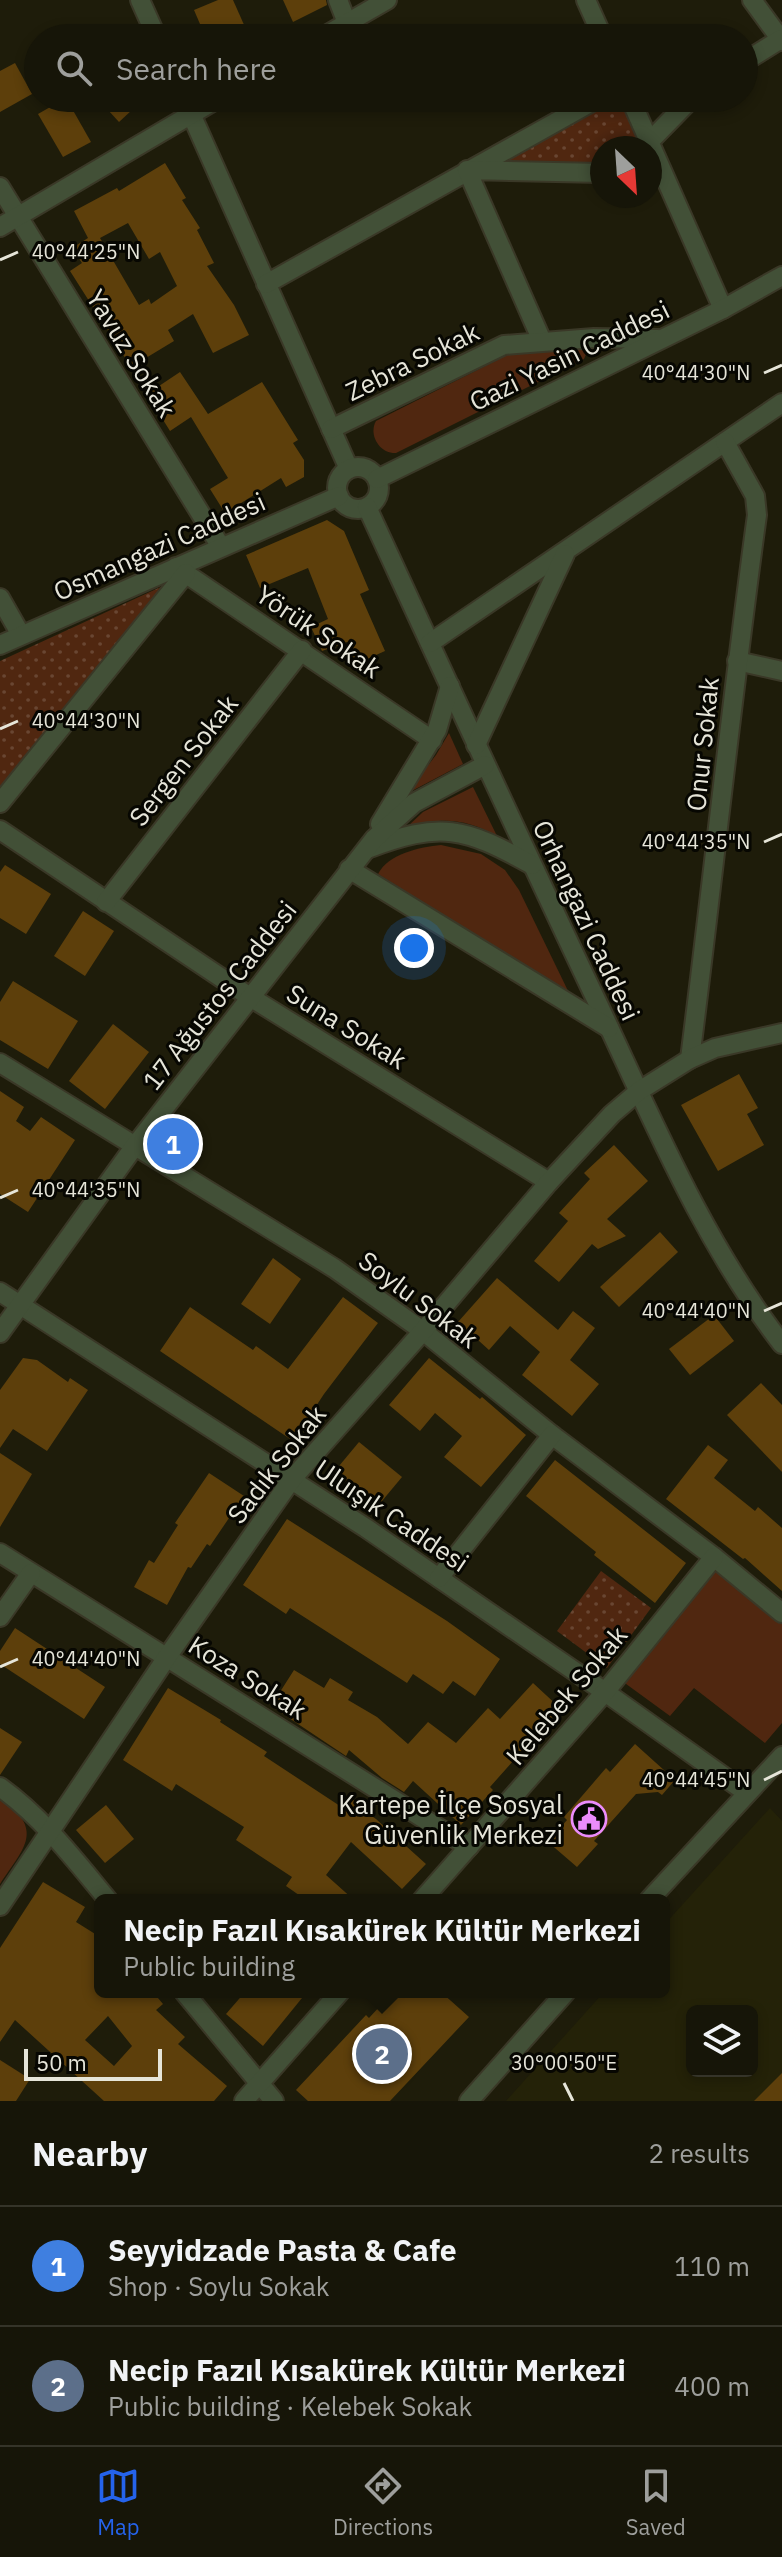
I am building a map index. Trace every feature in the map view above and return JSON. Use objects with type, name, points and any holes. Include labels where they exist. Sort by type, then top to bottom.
[{"type":"street","points":[[140,0],[151,24]]},
{"type":"street","points":[[338,0],[347,23],[387,0]]},
{"type":"street","points":[[752,0],[781,40],[758,54]]},
{"type":"street","points":[[594,3],[599,24]]},
{"type":"street","points":[[0,227],[179,112]]},
{"type":"street","points":[[191,112],[349,469]]},
{"type":"street","points":[[266,284],[573,112]]},
{"type":"street","points":[[637,112],[648,136]]},
{"type":"street","points":[[655,136],[678,112]]},
{"type":"street","points":[[467,170],[590,173]]},
{"type":"street","points":[[467,170],[542,341]]},
{"type":"street","points":[[662,184],[723,309]]},
{"type":"street","name":"Yavuz Sokak","points":[[0,187],[221,547]]},
{"type":"street","name":"Gazi Yasin Caddesi","points":[[377,479],[723,309],[781,277]]},
{"type":"street","name":"Zebra Sokak","points":[[331,429],[504,345],[594,338],[661,339]]},
{"type":"street","points":[[430,643],[782,403]]},
{"type":"street","name":"Onur Sokak","points":[[690,1059],[757,505],[751,487],[725,442]]},
{"type":"street","points":[[362,467],[374,473],[377,479],[377,498],[367,507],[353,508],[339,496],[339,479],[349,469],[362,467]]},
{"type":"street","name":"Osmangazi Caddesi","points":[[0,645],[181,570],[221,547],[339,496]]},
{"type":"street","name":"Orhangazi Caddesi","points":[[367,507],[639,1091],[727,1264],[782,1344]]},
{"type":"street","points":[[476,745],[566,552]]},
{"type":"street","points":[[0,803],[181,570]]},
{"type":"street","name":"Yörük Sokak","points":[[181,570],[432,740]]},
{"type":"street","points":[[0,598],[21,635]]},
{"type":"street","name":"Sergen Sokak","points":[[106,902],[302,650]]},
{"type":"street","points":[[737,661],[782,671]]},
{"type":"street","points":[[365,850],[432,740],[450,686]]},
{"type":"street","name":"17 Ağustos Caddesi","points":[[0,1333],[134,1147],[365,850],[414,803],[485,765]]},
{"type":"street","name":"Suna Sokak","points":[[0,830],[250,997],[549,1182]]},
{"type":"street","points":[[365,850],[401,836],[447,831],[495,845],[532,865]]},
{"type":"street","points":[[349,869],[609,1028]]},
{"type":"street","name":"Sadık Sokak","points":[[0,1906],[167,1657],[292,1479],[549,1182],[612,1114],[639,1091],[690,1059],[715,1048],[782,1033]]},
{"type":"street","name":"Soylu Sokak","points":[[0,1063],[334,1268],[423,1331],[782,1613]]},
{"type":"street","name":"Uluışık Caddesi","points":[[0,1292],[292,1479],[605,1692],[747,1793]]},
{"type":"street","points":[[439,1578],[552,1435]]},
{"type":"street","name":"Koza Sokak","points":[[0,1553],[469,1847]]},
{"type":"street","name":"Kelebek Sokak","points":[[427,1894],[605,1692],[714,1557]]},
{"type":"street","points":[[0,1617],[31,1573]]},
{"type":"street","points":[[654,1894],[782,1756]]},
{"type":"street","points":[[0,1787],[26,1805],[103,1894]]},
{"type":"street","points":[[189,1998],[274,2101]]},
{"type":"street","points":[[244,2101],[335,1998]]},
{"type":"street","points":[[469,2101],[561,1998]]},
{"type":"shaded area","points":[[593,112],[628,112],[639,136],[590,136],[590,164],[508,167],[506,164],[513,156]]},
{"type":"shaded area","points":[[576,347],[587,352],[584,359],[396,453],[385,450],[377,443],[374,432],[376,421],[511,353]]},
{"type":"shaded area","points":[[165,585],[0,788],[0,661]]},
{"type":"shaded area","points":[[449,733],[463,764],[406,794],[436,755]]},
{"type":"shaded area","points":[[473,787],[497,836],[453,821],[407,827],[423,812]]},
{"type":"shaded area","points":[[441,845],[481,854],[505,870],[519,890],[571,997],[378,874],[397,857]]},
{"type":"shaded area","points":[[601,1571],[651,1608],[607,1668],[557,1631]]},
{"type":"shaded area","points":[[716,1571],[782,1624],[782,1723],[765,1743],[694,1688],[670,1716],[622,1681]]},
{"type":"shaded area","points":[[0,1797],[22,1820],[26,1839],[23,1849],[0,1884]]},
{"type":"shaded area","points":[[770,1808],[782,1821],[782,2101],[506,2101],[599,1998],[670,1998],[670,1918]]},
{"type":"building","points":[[218,0],[233,0],[244,24],[200,24],[194,10]]},
{"type":"building","points":[[283,0],[326,0],[327,5],[293,22]]},
{"type":"building","points":[[15,63],[24,79],[24,98],[0,112],[0,71]]},
{"type":"building","points":[[74,112],[91,142],[63,157],[38,114]]},
{"type":"building","points":[[110,112],[130,112],[119,122]]},
{"type":"building","points":[[165,163],[186,198],[182,200],[200,228],[197,230],[214,263],[207,266],[234,305],[249,335],[213,353],[193,314],[168,330],[174,341],[131,367],[70,271],[82,263],[72,248],[88,238],[74,211],[117,188],[119,191]],"holes":[[[128,223],[149,259],[160,252],[177,286],[151,304],[149,299],[139,305],[100,238]]]},
{"type":"building","points":[[180,372],[208,414],[262,382],[298,440],[293,443],[304,460],[304,477],[286,487],[281,478],[225,513],[210,489],[228,478],[191,417],[170,431],[147,394]]},
{"type":"building","points":[[327,520],[344,531],[369,590],[360,594],[385,651],[356,664],[347,642],[322,651],[311,627],[328,619],[308,568],[260,588],[246,555]]},
{"type":"building","points":[[5,865],[51,894],[26,934],[0,918],[0,872]]},
{"type":"building","points":[[83,911],[114,931],[85,976],[54,956]]},
{"type":"building","points":[[13,981],[78,1021],[48,1069],[0,1040],[0,1002]]},
{"type":"building","points":[[113,1024],[149,1052],[105,1109],[69,1081]]},
{"type":"building","points":[[739,1074],[758,1108],[747,1114],[764,1145],[718,1171],[681,1105]]},
{"type":"building","points":[[0,1091],[24,1107],[16,1121],[30,1131],[41,1117],[75,1140],[28,1212],[0,1194]]},
{"type":"building","points":[[614,1145],[648,1181],[607,1219],[626,1236],[598,1249],[592,1244],[559,1282],[534,1261],[568,1221],[559,1213],[590,1179],[584,1173]]},
{"type":"building","points":[[660,1232],[678,1252],[619,1307],[600,1287]]},
{"type":"building","points":[[273,1258],[301,1279],[270,1324],[241,1304]]},
{"type":"building","points":[[497,1278],[558,1330],[573,1311],[595,1328],[570,1360],[599,1384],[572,1416],[522,1375],[540,1352],[510,1326],[489,1350],[458,1322]]},
{"type":"building","points":[[343,1297],[378,1323],[293,1441],[160,1351],[190,1307],[253,1350],[256,1346],[288,1369]]},
{"type":"building","points":[[714,1315],[734,1341],[690,1375],[669,1349]]},
{"type":"building","points":[[23,1358],[37,1360],[68,1382],[70,1378],[88,1390],[47,1451],[13,1429],[0,1448],[0,1390]]},
{"type":"building","points":[[429,1358],[480,1399],[482,1397],[526,1435],[481,1487],[444,1457],[462,1436],[435,1413],[420,1431],[389,1405]]},
{"type":"building","points":[[761,1383],[782,1405],[782,1472],[727,1415]]},
{"type":"building","points":[[359,1442],[402,1477],[377,1507],[334,1472]]},
{"type":"building","points":[[708,1445],[728,1460],[714,1478],[755,1511],[758,1507],[782,1528],[782,1591],[745,1558],[666,1499]]},
{"type":"building","points":[[0,1453],[32,1474],[0,1527]]},
{"type":"building","points":[[555,1460],[686,1563],[655,1603],[526,1496]]},
{"type":"building","points":[[209,1473],[244,1496],[210,1546],[207,1544],[191,1568],[188,1567],[167,1605],[134,1587],[149,1560],[154,1563],[178,1525],[175,1523]]},
{"type":"building","points":[[287,1519],[447,1621],[500,1659],[475,1696],[453,1681],[443,1694],[413,1674],[407,1683],[290,1608],[286,1614],[243,1585]]},
{"type":"building","points":[[15,1628],[105,1687],[84,1719],[0,1664],[0,1651]]},
{"type":"building","points":[[294,1670],[324,1688],[330,1678],[353,1692],[348,1700],[377,1717],[408,1744],[428,1722],[456,1743],[488,1708],[500,1719],[533,1683],[560,1708],[490,1787],[493,1790],[461,1825],[413,1781],[404,1792],[349,1750],[346,1756],[271,1706]]},
{"type":"building","points":[[168,1688],[221,1720],[267,1752],[264,1756],[340,1806],[347,1796],[358,1803],[357,1806],[426,1864],[402,1889],[351,1842],[326,1875],[347,1894],[297,1894],[286,1886],[292,1877],[236,1840],[244,1827],[176,1784],[172,1791],[123,1760]]},
{"type":"building","points":[[0,1728],[22,1742],[0,1775]]},
{"type":"building","name":"Kartepe İlçe Sosyal Güvenlik Merkezi","points":[[635,1744],[675,1780],[662,1795],[658,1792],[636,1794],[594,1841],[598,1844],[577,1867],[548,1842],[567,1820],[564,1817],[606,1768],[610,1772]]},
{"type":"building","points":[[106,1805],[134,1839],[105,1863],[76,1830]]},
{"type":"building","points":[[43,1882],[85,1907],[76,1922],[94,1933],[94,1998],[158,1998],[163,2004],[156,2010],[185,2037],[178,2044],[227,2086],[214,2101],[104,2101],[15,2020],[0,2042],[0,1948]],"holes":[[[108,2016],[132,2046],[114,2066],[85,2040]]]},
{"type":"building","points":[[240,1998],[302,1998],[263,2046],[226,2014]]},
{"type":"building","points":[[387,1998],[448,1998],[469,2017],[390,2101],[308,2101],[296,2090],[366,2015],[369,2018]]},
{"type":"building","points":[[0,2060],[30,2079],[16,2101],[0,2101]]},
{"type":"building","points":[[782,2073],[782,2101],[754,2101]]},
{"type":"place","name":"Seyyidzade Pasta & Cafe","points":[[173,1144]]},
{"type":"place","name":"Kartepe İlçe Sosyal Güvenlik Merkezi","points":[[589,1819]]},
{"type":"place","name":"Necip Fazıl Kısakürek Kültür Merkezi","points":[[382,2054]]}]
